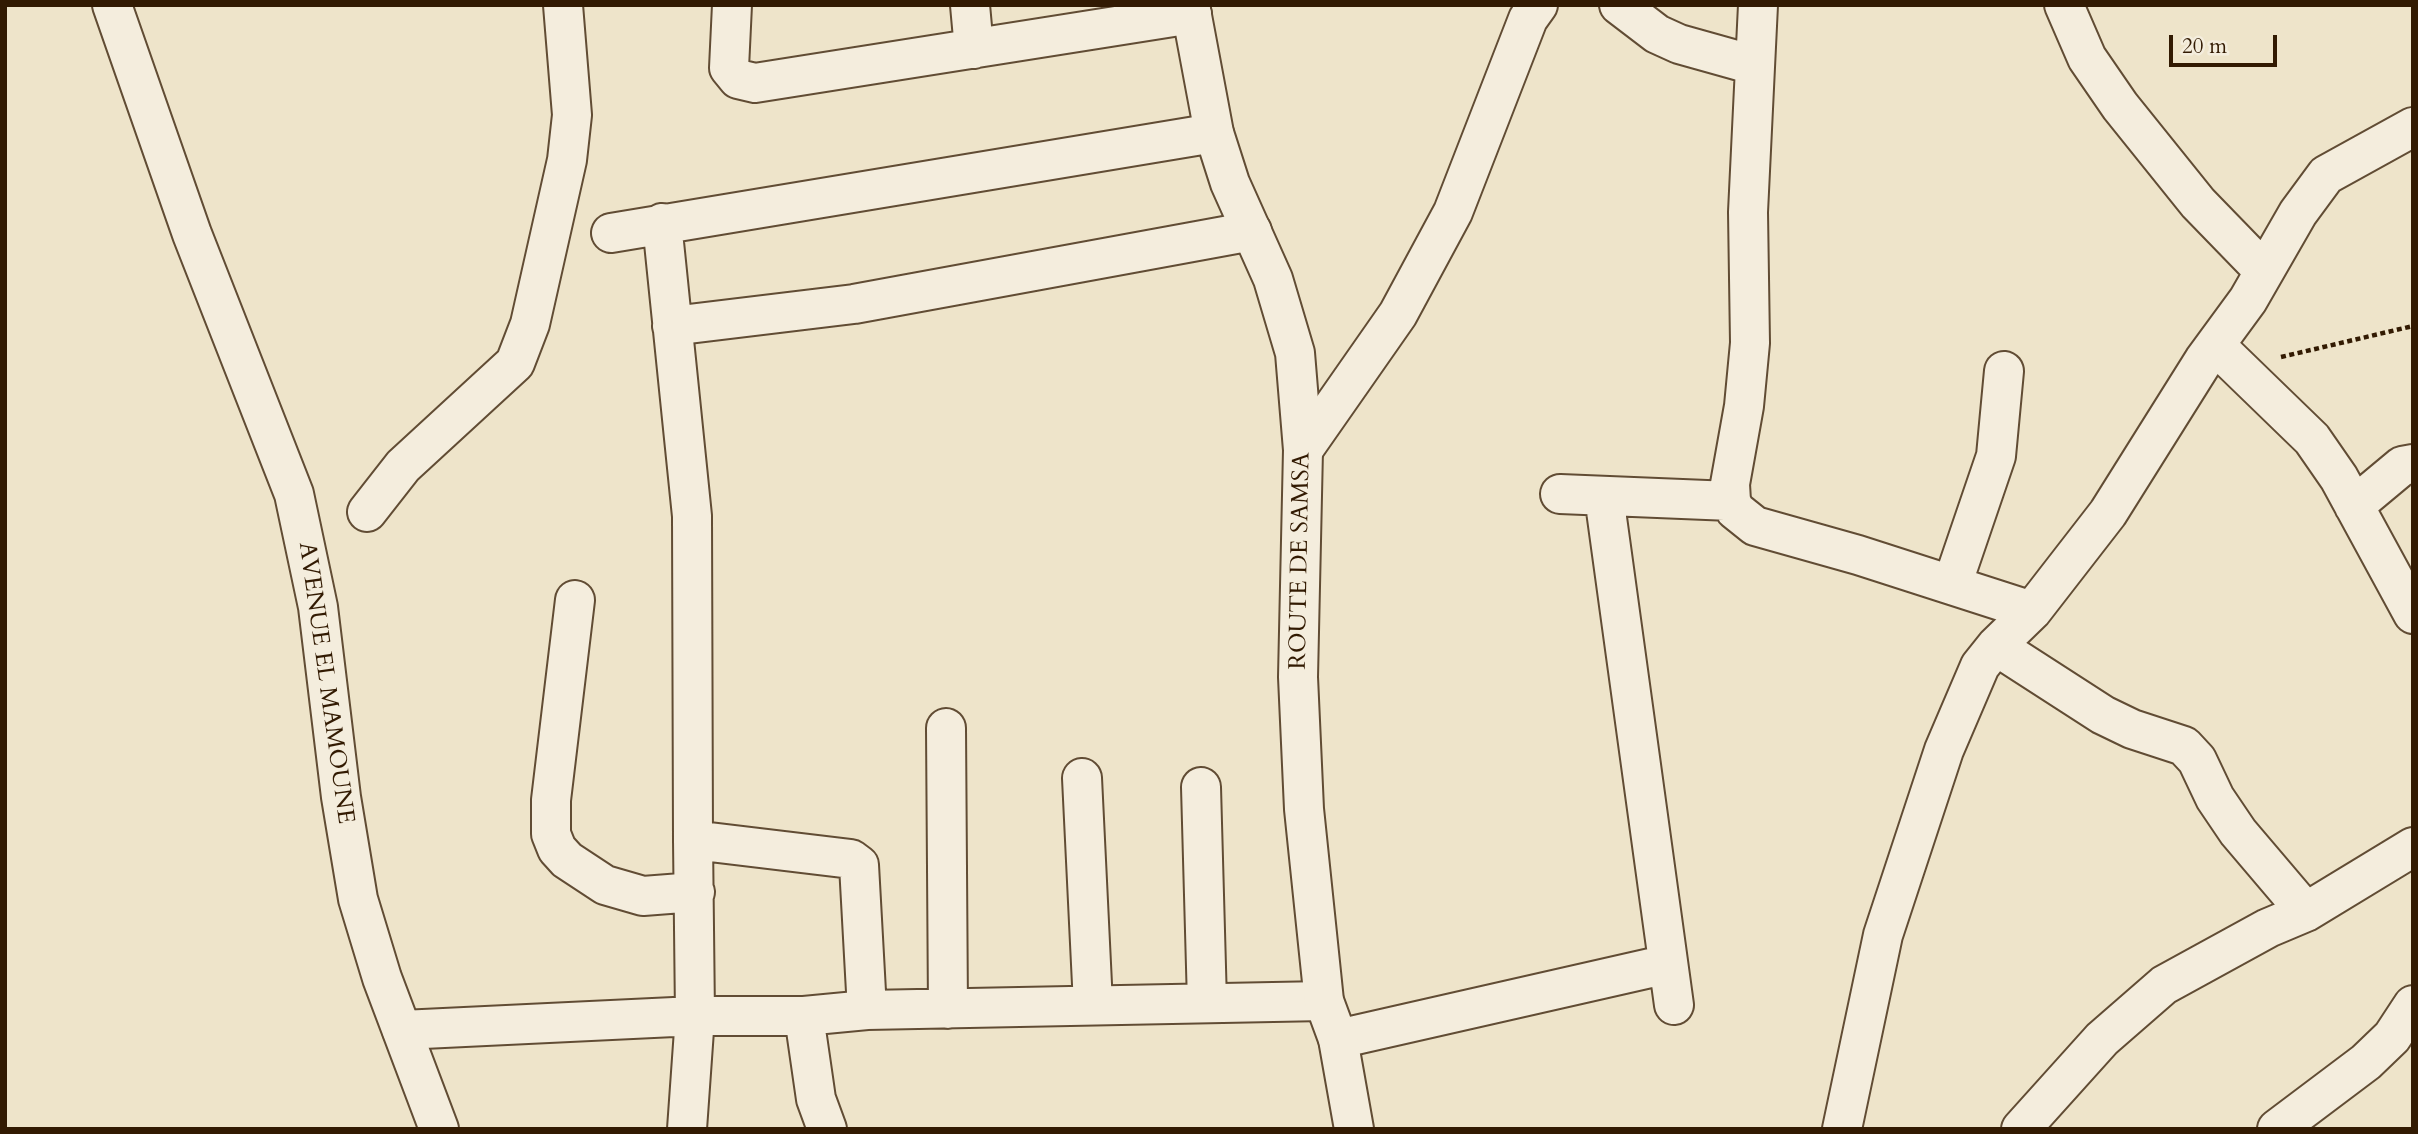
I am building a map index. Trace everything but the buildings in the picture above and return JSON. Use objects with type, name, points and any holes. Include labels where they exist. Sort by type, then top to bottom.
[{"type":"street","name":"AVENUE EL MAMOUNE","points":[[112,5],[192,234],[294,494],[318,607],[341,797],[358,899],[439,1129]]},
{"type":"street","points":[[367,512],[403,466],[515,363],[519,353],[530,324],[567,160],[572,115],[563,5]]},
{"type":"street","points":[[732,5],[729,68],[738,79],[755,83],[974,49],[1191,9]]},
{"type":"street","points":[[970,5],[974,49]]},
{"type":"street","points":[[1303,450],[1398,314],[1453,212],[1523,32],[1538,5]]},
{"type":"street","points":[[1619,5],[1657,34],[1679,44],[1754,65]]},
{"type":"street","points":[[1758,5],[1748,212],[1750,343],[1744,406],[1730,484],[1731,501],[1735,510],[1755,526],[2032,611]]},
{"type":"street","points":[[2064,5],[2087,58],[2120,106],[2199,203],[2264,271]]},
{"type":"street","name":"ROUTE DE SAMSA","points":[[1191,9],[1214,132],[1230,183],[1273,279],[1295,354],[1303,450],[1298,677],[1304,809],[1324,1001],[1338,1039],[1354,1129]]},
{"type":"street","points":[[1842,1129],[1891,909],[1958,712],[1980,666],[1996,646],[2032,611],[2227,356],[2264,271],[2298,213],[2326,175],[2413,127]]},
{"type":"street","points":[[611,233],[1214,132]]},
{"type":"street","points":[[662,223],[692,516],[695,1016],[687,1129]]},
{"type":"street","points":[[672,326],[854,304],[1252,231]]},
{"type":"street","points":[[2227,356],[2312,439],[2339,478],[2413,614]]},
{"type":"street","points":[[1952,585],[1997,456],[2004,371]]},
{"type":"street","points":[[2354,506],[2402,466],[2413,464]]},
{"type":"street","points":[[1560,494],[1731,501]]},
{"type":"street","points":[[1604,496],[1674,1005]]},
{"type":"street","points":[[575,600],[551,800],[551,834],[557,849],[567,860],[605,885],[643,897],[695,892]]},
{"type":"street","points":[[1996,646],[2103,715],[2132,729],[2184,746],[2197,760],[2215,798],[2238,832],[2306,912]]},
{"type":"street","points":[[946,728],[948,1009]]},
{"type":"street","points":[[1082,778],[1093,1005]]},
{"type":"street","points":[[1201,787],[1207,1003]]},
{"type":"street","points":[[693,840],[841,858],[859,865],[867,1010]]},
{"type":"street","points":[[2021,1129],[2102,1039],[2164,985],[2268,929],[2306,912],[2413,848]]},
{"type":"street","points":[[1338,1039],[1668,964]]},
{"type":"street","points":[[402,1030],[695,1016],[804,1016],[867,1010],[1324,1001]]},
{"type":"street","points":[[2277,1129],[2366,1062],[2392,1037],[2413,1005]]},
{"type":"street","points":[[804,1016],[816,1099],[827,1129]]},
{"type":"path","points":[[2227,356],[2413,326]]}]
